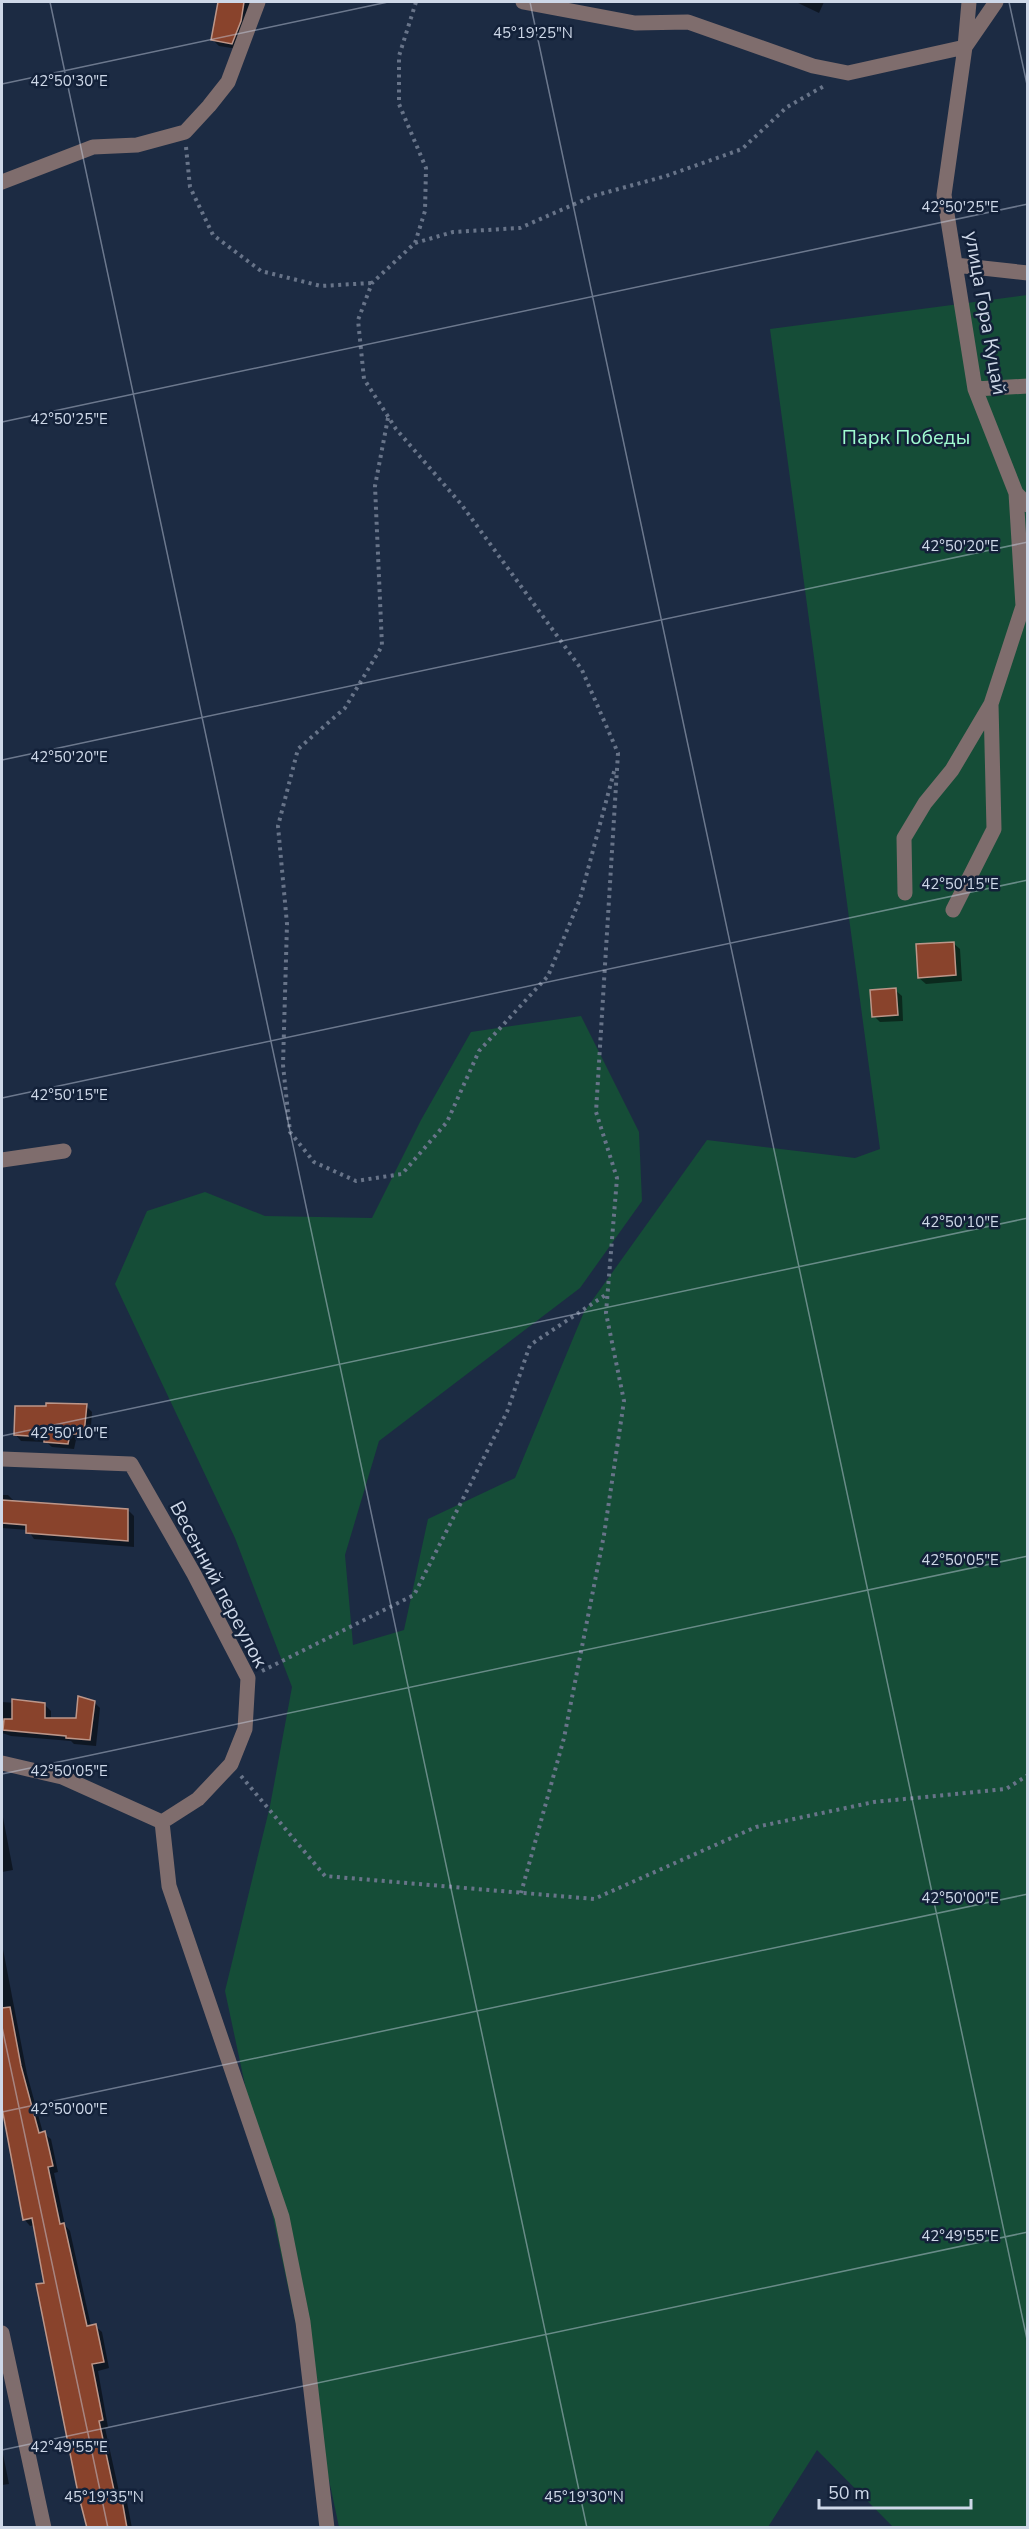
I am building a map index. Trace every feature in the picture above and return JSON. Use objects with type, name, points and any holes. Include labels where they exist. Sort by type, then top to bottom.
[{"type":"street","points":[[2,182],[93,147],[137,145],[185,132],[228,82],[258,2]]},
{"type":"street","points":[[523,2],[635,24],[688,22],[813,66],[848,73],[965,47],[996,2]]},
{"type":"street","name":"улица Гора Куцай","points":[[969,2],[945,195],[975,389],[1016,493],[1028,505]]},
{"type":"street","points":[[955,265],[1028,273]]},
{"type":"street","points":[[975,389],[1028,386]]},
{"type":"street","points":[[905,893],[904,838],[925,803],[952,770],[991,705],[1023,606],[1016,493]]},
{"type":"street","points":[[953,910],[994,829],[991,705]]},
{"type":"street","points":[[2,1160],[64,1151]]},
{"type":"street","name":"Весенний переулок","points":[[2,1459],[131,1464],[194,1574],[248,1678],[245,1729],[231,1764],[198,1799],[162,1822]]},
{"type":"street","points":[[2,1763],[63,1777],[162,1822],[169,1886],[282,2217],[303,2322],[327,2528]]},
{"type":"street","points":[[2,2333],[44,2528]]},
{"type":"path","points":[[415,243],[425,211],[426,168],[399,104],[399,56],[416,2]]},
{"type":"path","points":[[521,1893],[564,1738],[604,1535],[624,1401],[606,1313],[617,1178],[596,1112],[618,753],[582,670],[461,504],[396,429],[364,379],[358,320],[372,283],[415,243],[453,232],[520,228],[593,196],[666,176],[742,149],[787,107],[848,73]]},
{"type":"path","points":[[185,132],[190,188],[213,235],[261,271],[321,286],[372,283]]},
{"type":"path","points":[[388,418],[375,486],[382,646],[345,708],[298,749],[278,826],[287,924],[283,1065],[287,1110],[290,1132],[314,1162],[356,1181],[402,1174],[447,1122],[479,1051],[548,976],[580,899],[617,761]]},
{"type":"path","points":[[248,1678],[414,1595],[507,1412],[530,1345],[608,1294]]},
{"type":"path","points":[[231,1764],[325,1876],[594,1899],[756,1827],[874,1802],[1006,1789],[1028,1775]]},
{"type":"green space","name":"Парк Победы","points":[[1027,295],[1027,2527],[893,2527],[817,2450],[768,2527],[339,2527],[225,1991],[270,1806],[292,1687],[235,1538],[115,1284],[147,1211],[205,1192],[265,1216],[372,1218],[421,1120],[471,1032],[581,1016],[639,1132],[642,1201],[580,1288],[379,1441],[345,1555],[353,1645],[404,1630],[428,1519],[515,1478],[584,1312],[707,1140],[855,1158],[880,1149],[770,329]]},
{"type":"building","points":[[218,2],[244,2],[241,21],[232,44],[211,40]]},
{"type":"building","points":[[954,942],[956,975],[918,978],[916,944]]},
{"type":"building","points":[[896,988],[898,1015],[872,1017],[870,990]]},
{"type":"building","points":[[46,1403],[87,1404],[84,1434],[70,1434],[68,1444],[44,1442],[44,1437],[14,1435],[15,1406],[46,1406]]},
{"type":"building","points":[[2,1500],[128,1509],[128,1541],[26,1533],[26,1525],[2,1523]]},
{"type":"building","points":[[78,1696],[95,1701],[90,1740],[3,1730],[4,1719],[12,1719],[12,1699],[45,1703],[45,1718],[76,1718]]},
{"type":"building","points":[[10,2007],[21,2066],[39,2133],[45,2131],[53,2166],[48,2167],[60,2224],[64,2223],[87,2326],[96,2324],[104,2362],[92,2364],[103,2420],[99,2421],[115,2495],[121,2494],[127,2528],[87,2528],[78,2493],[36,2284],[44,2283],[32,2218],[23,2220],[2,2108],[2,2008]]}]
